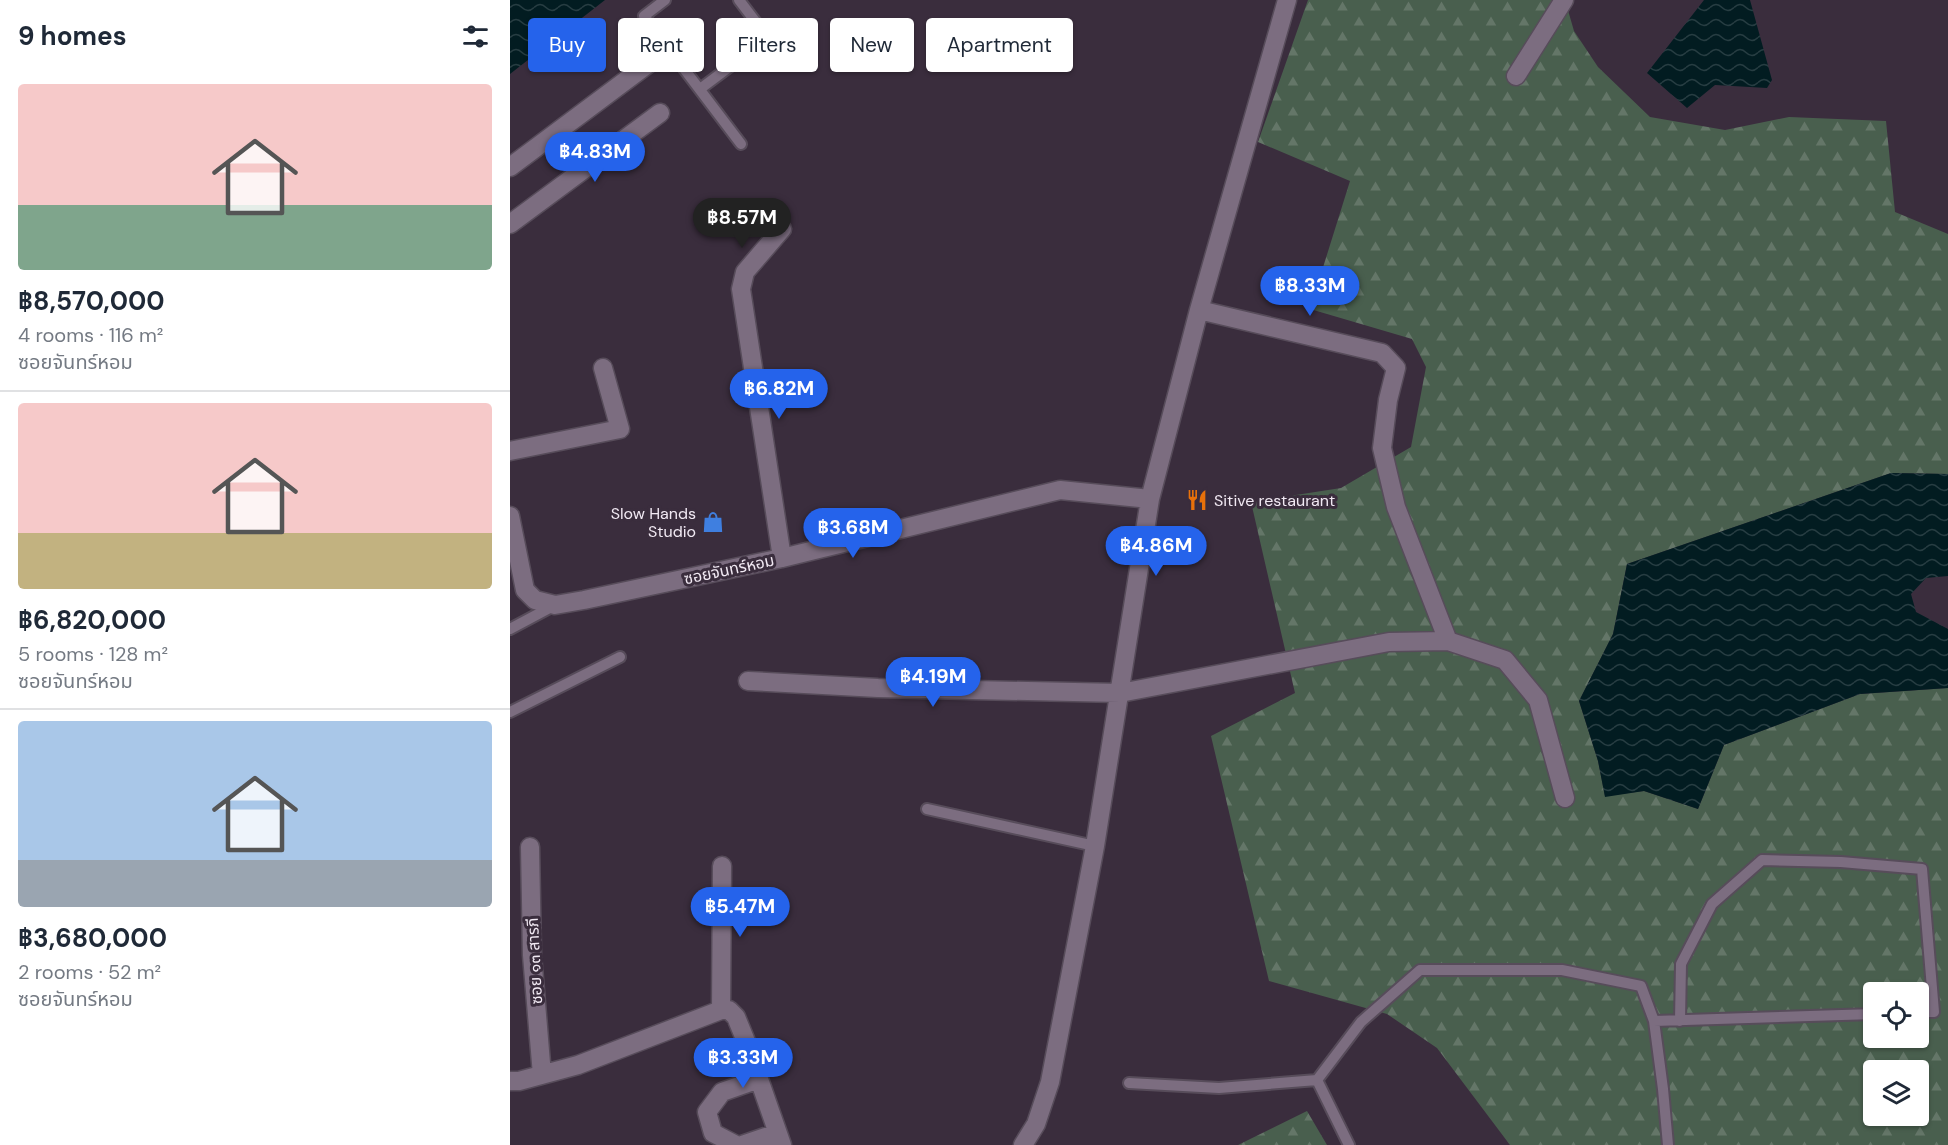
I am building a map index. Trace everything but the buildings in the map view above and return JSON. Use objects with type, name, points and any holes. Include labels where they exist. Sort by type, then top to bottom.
[{"type":"street","points":[[1023,1145],[1036,1124],[1050,1082],[1095,846],[1150,499],[1199,310],[1287,0]]},
{"type":"street","points":[[1516,76],[1564,0]]},
{"type":"street","points":[[510,167],[637,72]]},
{"type":"street","points":[[510,224],[660,113]]},
{"type":"street","points":[[782,229],[745,272],[741,289],[782,558]]},
{"type":"street","points":[[1199,310],[1382,353],[1396,368],[1388,400],[1382,448],[1396,507],[1448,641]]},
{"type":"street","points":[[510,452],[620,429],[603,368]]},
{"type":"street","name":"ซอยจันทร์หอม","points":[[555,605],[782,558],[1060,490],[1150,499]]},
{"type":"street","points":[[510,516],[525,590],[536,600],[555,605]]},
{"type":"street","points":[[748,681],[878,688],[1120,693],[1389,642],[1448,641],[1505,660],[1538,700],[1565,798]]},
{"type":"street","name":"ซอย ๑๓ สารภี","points":[[530,847],[532,955],[542,1075]]},
{"type":"street","points":[[722,866],[722,1010]]},
{"type":"street","points":[[510,1082],[578,1065],[722,1010],[729,1010],[736,1017],[779,1139],[742,1145]]},
{"type":"street","points":[[736,1145],[713,1133],[707,1112],[722,1092],[759,1079]]},
{"type":"lane","points":[[645,18],[644,16],[665,0]]},
{"type":"lane","points":[[700,89],[768,38],[739,0]]},
{"type":"lane","points":[[686,72],[741,144]]},
{"type":"lane","points":[[510,629],[555,605]]},
{"type":"lane","points":[[510,712],[620,657]]},
{"type":"lane","points":[[927,809],[1095,846]]},
{"type":"lane","points":[[1680,1021],[1681,964],[1712,904],[1762,860],[1840,862],[1922,869],[1934,1012],[1929,1012]]},
{"type":"lane","points":[[1129,1083],[1220,1088],[1317,1080],[1361,1022],[1420,970],[1562,970],[1641,986],[1654,1021],[1664,1089],[1668,1145]]},
{"type":"lane","points":[[1654,1021],[1863,1014]]},
{"type":"lane","points":[[1317,1080],[1349,1145]]},
{"type":"green space","points":[[1308,0],[1565,0],[1574,31],[1598,67],[1650,117],[1725,130],[1789,117],[1886,121],[1895,212],[1948,234],[1948,474],[1891,473],[1627,564],[1613,634],[1579,701],[1598,761],[1605,796],[1644,791],[1698,809],[1724,745],[1860,694],[1948,688],[1948,1145],[1510,1145],[1437,1048],[1387,1014],[1269,981],[1211,736],[1295,693],[1251,502],[1341,488],[1411,447],[1426,367],[1412,339],[1310,309],[1350,181],[1258,142]]},
{"type":"green space","points":[[1307,1111],[1327,1145],[1238,1145]]},
{"type":"water","points":[[510,0],[605,0],[582,18],[528,18],[528,60],[510,74]]},
{"type":"water","points":[[1704,0],[1750,0],[1772,80],[1767,88],[1715,85],[1687,108],[1647,73]]},
{"type":"water","points":[[1891,473],[1948,474],[1948,576],[1926,578],[1911,594],[1916,612],[1948,629],[1948,688],[1860,694],[1724,745],[1698,809],[1644,791],[1605,797],[1598,761],[1579,701],[1613,634],[1627,564]]},
{"type":"place","name":"Sitive restaurant","points":[[1197,500]]},
{"type":"place","name":"Slow Hands Studio","points":[[713,522]]}]
